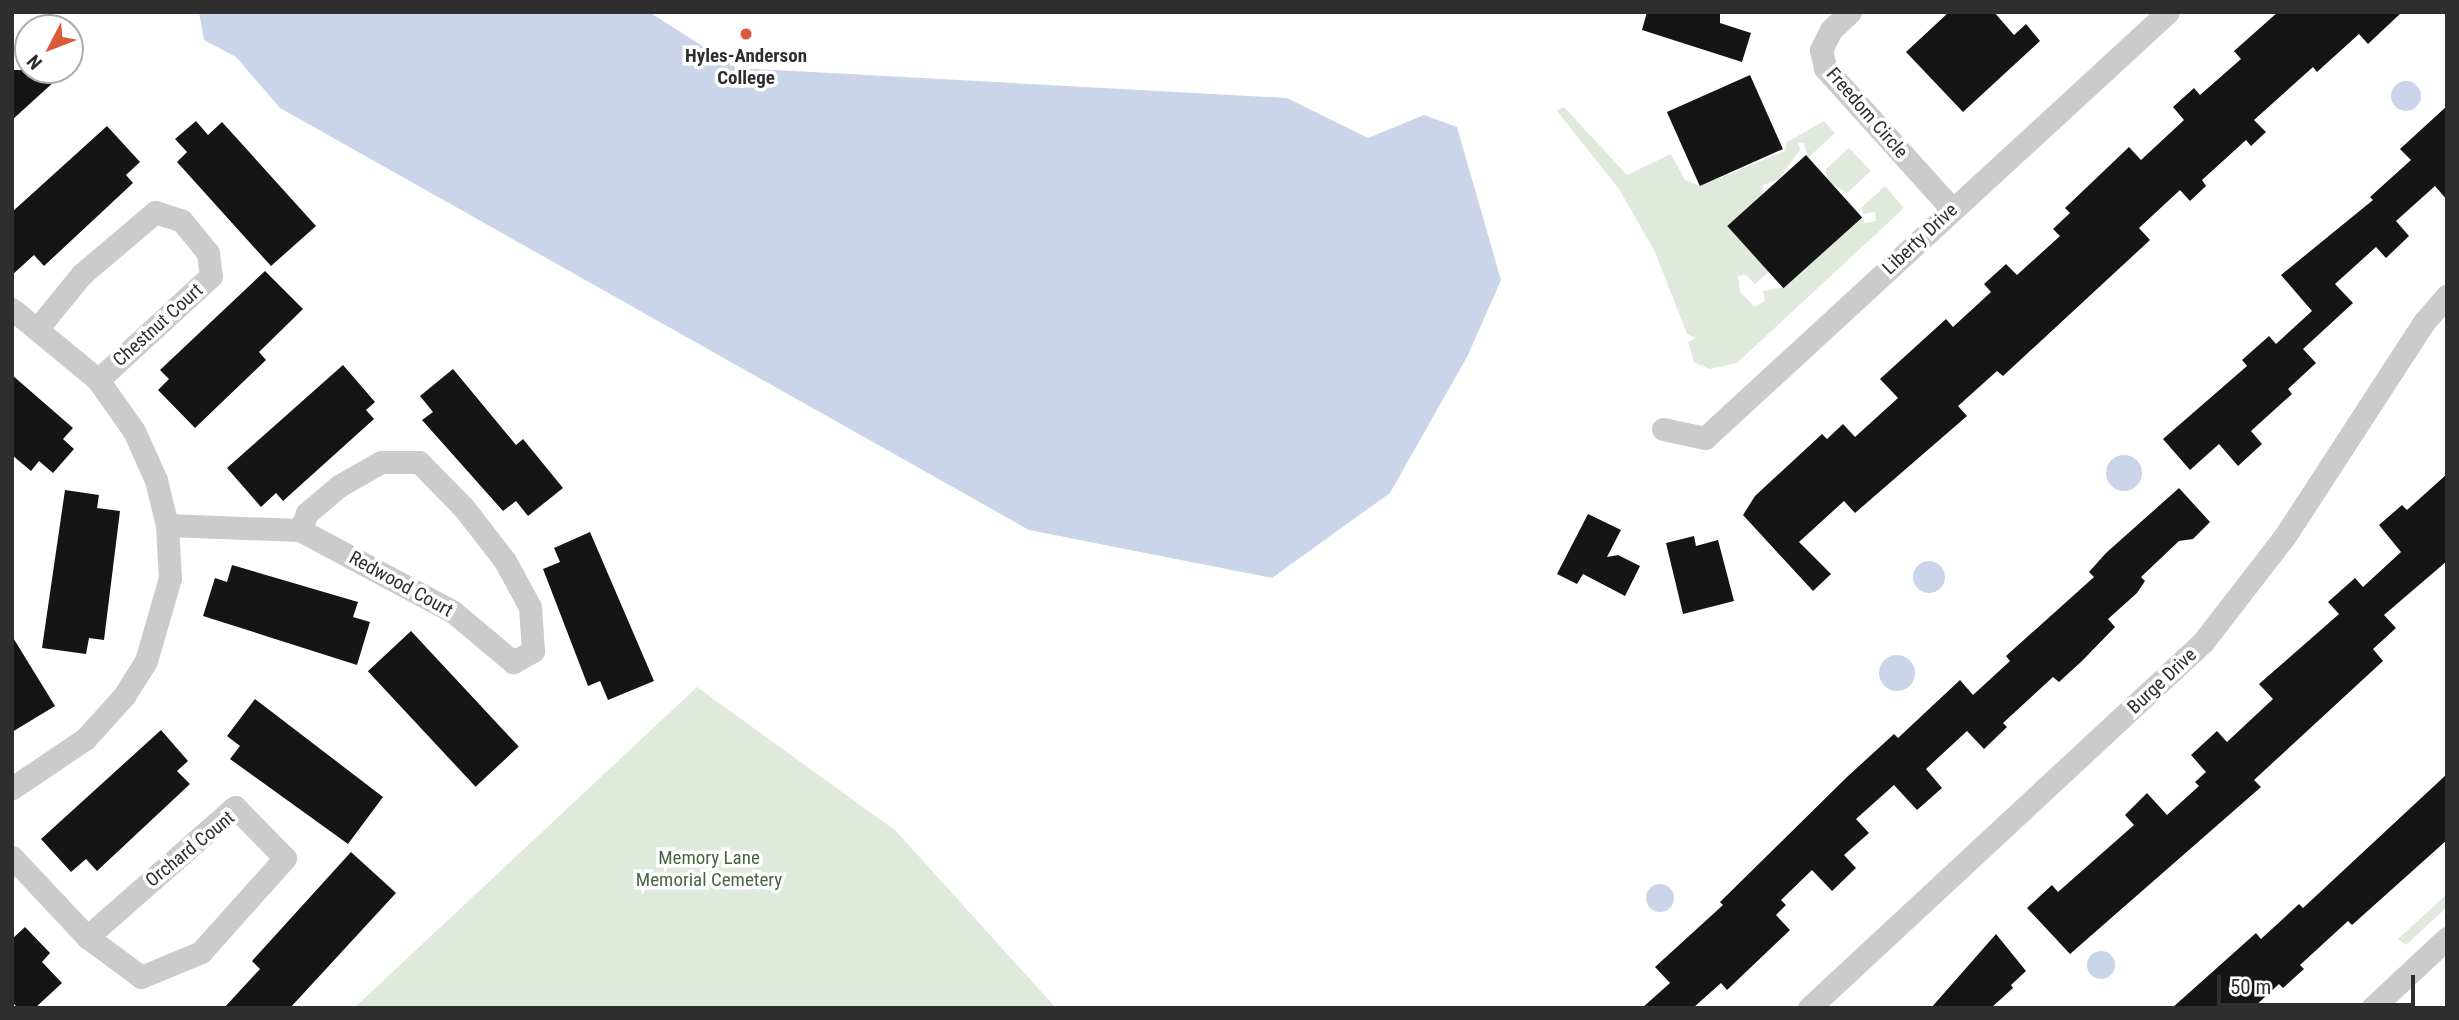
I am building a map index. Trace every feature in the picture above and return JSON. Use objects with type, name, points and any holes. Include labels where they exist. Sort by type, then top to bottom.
[{"type":"street","name":"Freedom Circle","points":[[1850,12],[1831,30],[1821,50],[1825,68],[1952,209]]},
{"type":"street","name":"Liberty Drive","points":[[1663,429],[1705,438],[2168,12]]},
{"type":"street","name":"Chestnut Court","points":[[37,329],[82,274],[155,212],[182,221],[208,253],[211,276],[98,380]]},
{"type":"street","name":"Burge Drive","points":[[1809,1008],[2203,642],[2286,536],[2424,322],[2447,296]]},
{"type":"street","points":[[12,309],[98,380],[134,431],[156,480],[167,525],[170,578],[146,661],[124,696],[85,739],[12,788]]},
{"type":"street","name":"Redwood Court","points":[[167,525],[300,530],[452,611],[513,662],[533,651],[530,607],[505,561],[464,508],[419,462],[381,462],[339,486],[307,513],[300,530]]},
{"type":"street","name":"Orchard Count","points":[[12,857],[87,937],[141,977],[201,952],[285,858],[235,807],[87,937]]},
{"type":"street","points":[[2372,1008],[2447,938]]},
{"type":"green space","points":[[1564,107],[1627,175],[1671,154],[1685,180],[1700,186],[1785,151],[1787,142],[1824,121],[1835,133],[1808,158],[1804,143],[1798,142],[1800,150],[1778,180],[1763,185],[1762,195],[1728,226],[1770,271],[1755,284],[1746,275],[1738,276],[1740,292],[1755,307],[1765,301],[1763,291],[1785,287],[1862,218],[1865,223],[1876,221],[1875,212],[1863,214],[1861,208],[1885,186],[1904,208],[1737,363],[1709,369],[1694,362],[1688,342],[1695,338],[1687,334],[1655,252],[1619,189],[1557,111]]},
{"type":"green space","points":[[1849,148],[1871,171],[1847,193],[1827,181],[1826,169]]},
{"type":"green space","name":"Memory Lane Memorial Cemetery","points":[[697,687],[896,831],[1056,1008],[354,1008]]},
{"type":"green space","points":[[2447,894],[2447,907],[2406,945],[2398,939]]},
{"type":"water","points":[[199,12],[649,12],[737,68],[1287,98],[1368,138],[1424,115],[1457,127],[1501,280],[1468,355],[1390,493],[1272,578],[1029,530],[280,108],[236,57],[204,40]]},
{"type":"water","points":[[2406,81],[2416,86],[2421,96],[2416,106],[2406,111],[2396,106],[2391,96],[2396,86]]},
{"type":"water","points":[[2124,455],[2137,460],[2142,473],[2137,486],[2124,491],[2111,486],[2106,473],[2111,460]]},
{"type":"water","points":[[1929,561],[1941,565],[1945,577],[1941,589],[1929,593],[1917,589],[1913,577],[1917,565]]},
{"type":"water","points":[[1897,655],[1910,660],[1915,673],[1910,686],[1897,691],[1884,686],[1879,673],[1884,660]]},
{"type":"water","points":[[1660,884],[1670,888],[1674,898],[1670,908],[1660,912],[1650,908],[1646,898],[1650,888]]},
{"type":"water","points":[[2101,951],[2111,955],[2115,965],[2111,975],[2101,979],[2091,975],[2087,965],[2091,955]]},
{"type":"building","points":[[1647,12],[1720,12],[1720,23],[1751,33],[1742,62],[1642,30]]},
{"type":"building","points":[[1949,12],[1994,12],[2014,35],[2026,24],[2040,41],[1963,112],[1906,52]]},
{"type":"building","points":[[2278,12],[2402,12],[2368,44],[2359,34],[2317,72],[2313,67],[2254,120],[2266,132],[2251,146],[2246,140],[2202,180],[2206,186],[2190,201],[2180,190],[2139,228],[2150,240],[2003,376],[1997,371],[1958,406],[1967,416],[1855,513],[1844,501],[1799,542],[1831,574],[1813,591],[1743,515],[1755,496],[1822,434],[1827,439],[1843,424],[1855,437],[1898,398],[1880,379],[1946,319],[1953,327],[1991,292],[1984,284],[2006,264],[2017,275],[2060,236],[2053,229],[2070,213],[2065,208],[2129,147],[2141,160],[2184,120],[2173,107],[2194,88],[2200,95],[2241,59],[2234,51]]},
{"type":"building","points":[[12,70],[14,84],[52,84],[12,120]]},
{"type":"building","points":[[1750,75],[1783,149],[1700,186],[1667,112]]},
{"type":"building","points":[[2447,106],[2447,200],[2435,186],[2396,221],[2409,236],[2386,258],[2376,247],[2335,284],[2353,303],[2303,349],[2316,363],[2288,389],[2292,394],[2251,431],[2262,444],[2238,466],[2219,444],[2190,470],[2163,439],[2247,366],[2242,360],[2269,336],[2276,344],[2312,311],[2281,275],[2373,200],[2370,197],[2411,160],[2400,149]]},
{"type":"building","points":[[196,121],[208,135],[222,122],[316,226],[271,266],[177,162],[187,152],[175,139]]},
{"type":"building","points":[[107,126],[140,162],[126,175],[133,183],[44,266],[34,255],[12,275],[12,212]]},
{"type":"building","points":[[1806,155],[1862,217],[1783,288],[1727,226]]},
{"type":"building","points":[[265,271],[303,309],[259,352],[266,360],[195,428],[158,390],[169,379],[160,370]]},
{"type":"building","points":[[343,365],[375,402],[366,410],[374,419],[283,501],[276,493],[261,507],[227,468]]},
{"type":"building","points":[[453,369],[516,445],[523,439],[563,488],[528,516],[516,501],[503,511],[422,420],[433,412],[420,396]]},
{"type":"building","points":[[12,375],[73,428],[63,439],[74,449],[53,473],[39,461],[31,471],[12,455]]},
{"type":"building","points":[[2447,474],[2447,561],[2384,615],[2396,628],[2373,649],[2383,661],[2254,780],[2261,787],[2070,954],[2027,908],[2052,885],[2058,892],[2134,825],[2125,815],[2147,793],[2167,815],[2199,786],[2195,782],[2206,772],[2191,755],[2217,731],[2227,742],[2273,699],[2259,684],[2339,614],[2328,602],[2355,578],[2363,587],[2401,552],[2379,525],[2402,505],[2407,510]]},
{"type":"building","points":[[2179,488],[2210,522],[2193,539],[2179,541],[2141,577],[2145,581],[2137,593],[2108,619],[2115,627],[2082,661],[2059,682],[2053,677],[2003,723],[2007,727],[1984,749],[1967,731],[1926,769],[1942,788],[1917,810],[1894,785],[1856,819],[1869,833],[1844,855],[1856,868],[1832,891],[1812,870],[1781,900],[1786,905],[1776,915],[1790,930],[1727,990],[1721,983],[1693,1008],[1642,1008],[1670,983],[1655,967],[1723,905],[1720,902],[1847,777],[1894,734],[1898,738],[1960,680],[1973,695],[2010,661],[2006,656],[2094,577],[2089,572],[2106,553]]},
{"type":"building","points":[[65,490],[99,495],[97,508],[120,511],[104,640],[89,638],[86,654],[42,648]]},
{"type":"building","points":[[1588,514],[1621,530],[1607,557],[1618,555],[1640,566],[1625,596],[1583,574],[1577,584],[1557,574]]},
{"type":"building","points":[[590,532],[654,681],[608,700],[600,681],[588,686],[543,569],[560,562],[554,548]]},
{"type":"building","points":[[1694,536],[1696,546],[1718,540],[1734,601],[1683,614],[1666,543]]},
{"type":"building","points":[[232,565],[358,602],[353,617],[370,622],[357,665],[203,616],[215,578],[227,582]]},
{"type":"building","points":[[411,631],[519,747],[476,787],[368,671]]},
{"type":"building","points":[[12,636],[55,706],[12,732]]},
{"type":"building","points":[[255,699],[383,797],[348,844],[230,759],[240,746],[227,736]]},
{"type":"building","points":[[161,730],[188,761],[177,771],[190,784],[97,871],[86,859],[71,872],[41,839]]},
{"type":"building","points":[[2447,774],[2447,840],[2352,925],[2348,921],[2300,965],[2304,969],[2283,988],[2279,984],[2253,1008],[2172,1008],[2256,933],[2261,939],[2299,904],[2303,908]]},
{"type":"building","points":[[351,852],[396,893],[290,1008],[224,1008],[260,969],[252,961]]},
{"type":"building","points":[[25,927],[50,953],[42,962],[62,983],[35,1008],[18,1008],[12,1002],[12,939]]},
{"type":"building","points":[[1996,934],[2026,971],[2011,985],[2013,988],[1991,1008],[1931,1008]]},
{"type":"place","name":"Hyles-Anderson College","points":[[746,34]]}]
